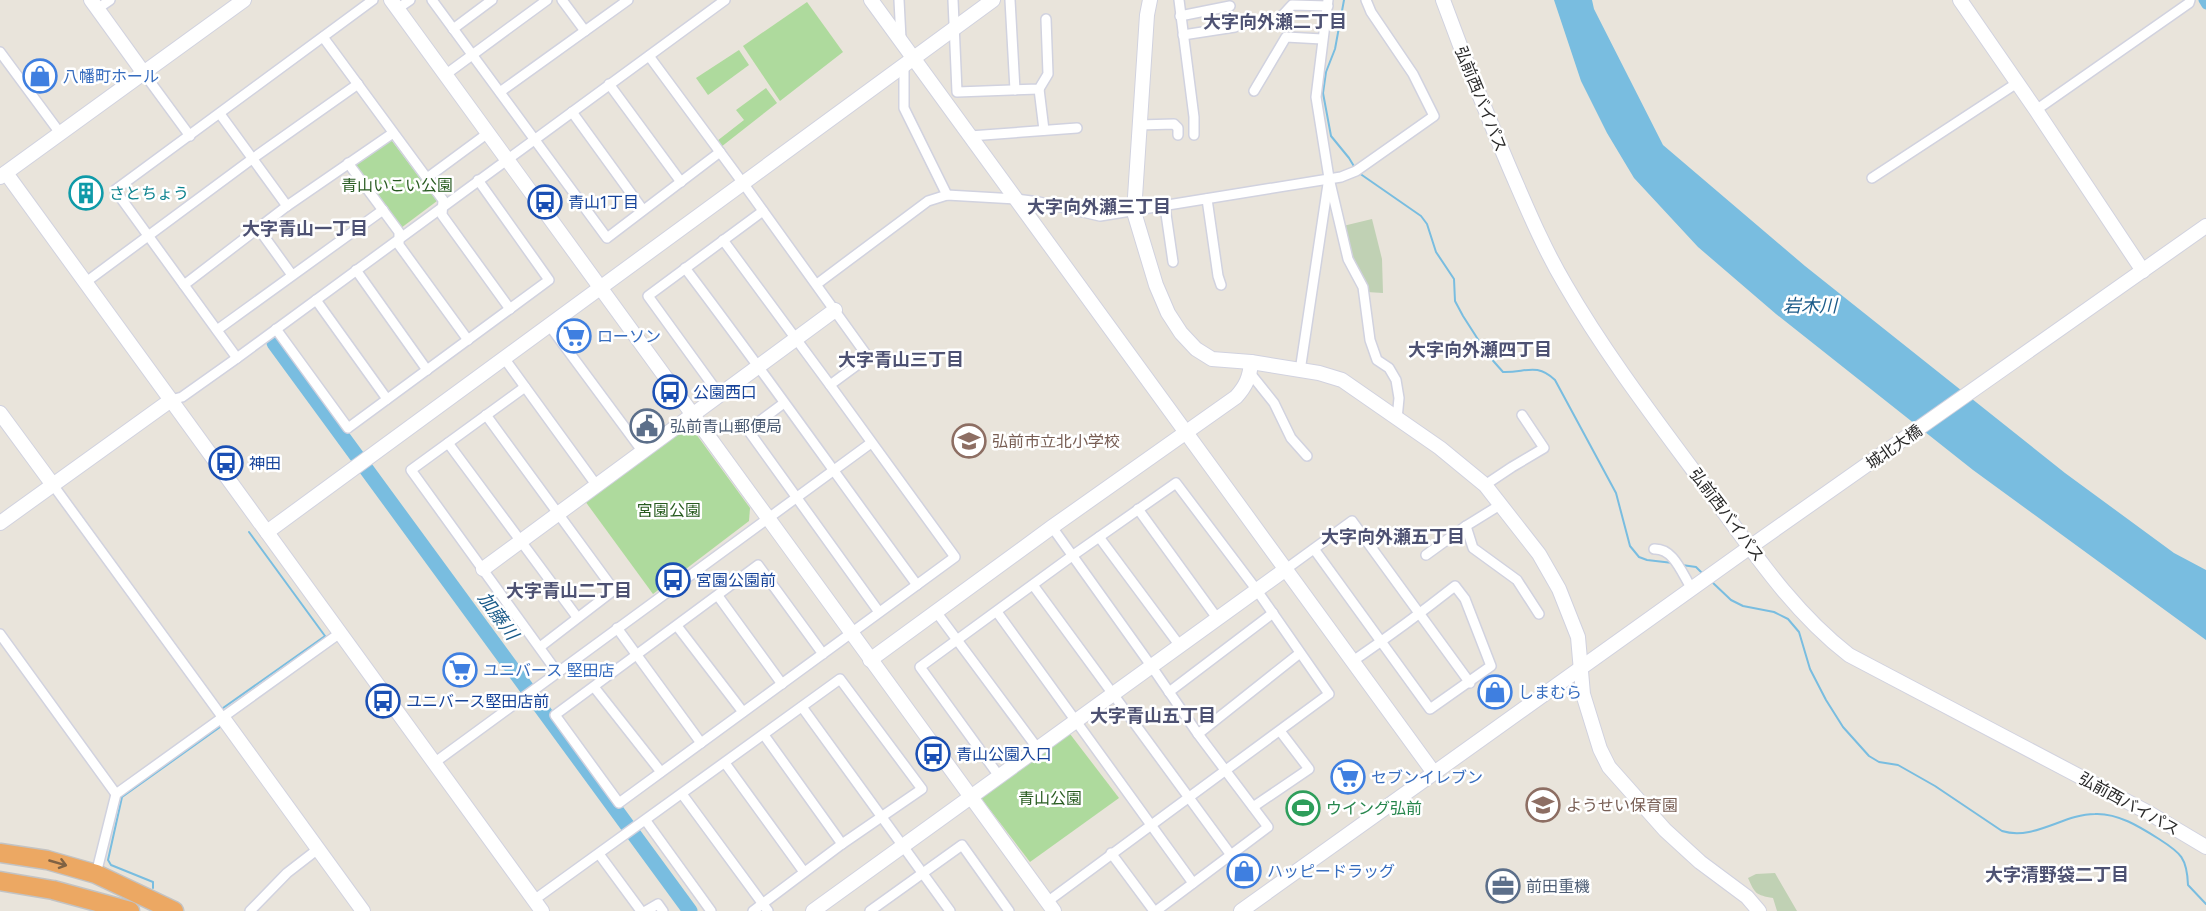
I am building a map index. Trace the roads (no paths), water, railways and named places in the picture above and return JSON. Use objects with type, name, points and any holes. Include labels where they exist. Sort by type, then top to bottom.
[{"type":"highway","points":[[0,853],[47,860],[96,874],[174,911]]},
{"type":"highway","points":[[8,887],[92,911]]},
{"type":"highway","points":[[8,887],[97,900],[130,911]]},
{"type":"street","points":[[110,0],[94,4],[190,136]]},
{"type":"street","points":[[243,0],[3,175],[86,282],[538,906],[599,854],[840,679],[921,789],[804,872],[765,907],[753,911]]},
{"type":"street","points":[[237,358],[115,190],[373,0]]},
{"type":"street","points":[[410,0],[394,4],[1051,906],[1111,854],[1329,694],[1256,589],[1176,483],[920,667],[999,776]]},
{"type":"street","points":[[432,0],[607,238],[720,152]]},
{"type":"street","points":[[453,29],[492,0]]},
{"type":"street","points":[[445,75],[547,0]]},
{"type":"street","points":[[562,0],[585,32]]},
{"type":"street","points":[[500,92],[628,0]]},
{"type":"street","points":[[871,0],[901,41],[909,62],[970,136],[1434,772]]},
{"type":"street","points":[[899,0],[901,41]]},
{"type":"street","points":[[953,0],[957,92],[1039,88]]},
{"type":"street","points":[[267,532],[993,0]]},
{"type":"street","points":[[1010,0],[1016,90]]},
{"type":"street","points":[[1150,0],[1147,15],[1134,212],[1156,285],[1168,313],[1181,333],[1196,349],[1212,359],[1250,368],[1300,371],[1342,380],[1440,448],[1485,485],[1539,554],[1560,589],[1578,638],[1582,694],[1600,749],[1616,777],[1665,830],[1700,862],[1747,897],[1760,911]]},
{"type":"street","points":[[1179,0],[1194,117],[1194,135]]},
{"type":"street","points":[[816,284],[928,201],[947,195],[1039,202],[1100,216],[1341,177],[1356,171],[1434,116],[1413,74],[1371,12],[1366,0]]},
{"type":"street","name":"弘前西バイパス","points":[[1443,0],[1476,91],[1520,193],[1564,284],[1592,328],[1750,547],[1814,626],[1849,655],[2149,813],[2206,847]]},
{"type":"street","points":[[1960,0],[2143,271]]},
{"type":"street","points":[[2036,110],[2118,54],[2189,3],[2190,0]]},
{"type":"street","points":[[0,523],[171,400],[182,397],[237,358],[721,1]]},
{"type":"street","points":[[1280,18],[1292,5],[1328,3],[1316,97],[1329,178],[1348,259],[1363,287],[1370,340],[1377,360],[1389,368],[1396,380],[1399,398],[1397,419]]},
{"type":"street","points":[[1180,16],[1230,6]]},
{"type":"street","points":[[1044,130],[1039,88],[1048,74],[1046,19]]},
{"type":"street","points":[[1184,35],[1235,27]]},
{"type":"street","points":[[323,36],[443,200],[442,216],[510,309]]},
{"type":"street","points":[[1254,91],[1286,37],[1322,39]]},
{"type":"street","points":[[0,52],[60,134]]},
{"type":"street","points":[[649,56],[868,357],[830,385]]},
{"type":"street","points":[[909,62],[903,91],[904,108],[947,195]]},
{"type":"street","points":[[1872,178],[2017,83]]},
{"type":"street","points":[[86,282],[358,84]]},
{"type":"street","points":[[609,84],[681,182]]},
{"type":"street","points":[[572,112],[642,210]]},
{"type":"street","points":[[220,114],[287,206]]},
{"type":"street","points":[[1139,125],[1174,124],[1178,128],[1178,135]]},
{"type":"street","points":[[970,136],[1077,128]]},
{"type":"street","points":[[184,285],[287,206],[393,133]]},
{"type":"street","points":[[427,178],[488,133]]},
{"type":"street","points":[[348,163],[399,232],[399,245],[468,340]]},
{"type":"street","points":[[1300,371],[1329,178]]},
{"type":"street","points":[[276,329],[348,428],[468,340],[549,280],[478,180]]},
{"type":"street","points":[[1208,199],[1221,285]]},
{"type":"street","points":[[1165,207],[1173,262]]},
{"type":"street","points":[[217,330],[383,210]]},
{"type":"street","points":[[719,394],[648,296],[763,211]]},
{"type":"street","name":"城北大橋","points":[[1241,911],[1750,547],[2206,226]]},
{"type":"street","points":[[258,228],[292,275]]},
{"type":"street","points":[[723,240],[955,557],[619,804],[555,715],[758,565],[823,654]]},
{"type":"street","points":[[685,268],[759,366],[917,585]]},
{"type":"street","points":[[356,270],[427,370]]},
{"type":"street","points":[[316,300],[387,399]]},
{"type":"street","points":[[483,569],[835,310]]},
{"type":"street","points":[[549,325],[643,452]]},
{"type":"street","points":[[504,358],[597,486]]},
{"type":"street","points":[[870,660],[1052,527],[1236,397],[1245,387],[1250,368]]},
{"type":"street","points":[[1250,368],[1270,398],[1291,438],[1307,456]]},
{"type":"street","points":[[525,387],[411,470],[557,672]]},
{"type":"street","points":[[784,403],[748,430],[879,612]]},
{"type":"street","points":[[0,413],[363,911]]},
{"type":"street","points":[[486,415],[614,590],[540,647]]},
{"type":"street","points":[[1485,485],[1544,448],[1522,415]]},
{"type":"street","points":[[448,443],[577,617]]},
{"type":"street","points":[[434,762],[871,443]]},
{"type":"street","points":[[1426,555],[1500,505]]},
{"type":"street","points":[[1138,509],[1217,618]]},
{"type":"street","points":[[813,911],[1352,521],[1470,683]]},
{"type":"street","points":[[1466,526],[1473,548],[1517,580],[1539,614]]},
{"type":"street","points":[[1052,527],[1198,734],[1268,827],[1155,911],[1111,854]]},
{"type":"street","points":[[1099,537],[1180,646]]},
{"type":"street","points":[[1314,549],[1381,641],[1430,709],[1491,666],[1465,600],[1455,586],[1420,613],[1381,641],[1353,661]]},
{"type":"street","points":[[1654,549],[1662,549],[1670,554],[1692,589]]},
{"type":"street","points":[[1033,585],[1231,855]]},
{"type":"street","points":[[718,596],[782,684]]},
{"type":"street","points":[[997,612],[1075,723],[1193,883]]},
{"type":"street","points":[[937,613],[1038,749]]},
{"type":"street","points":[[1168,692],[1273,613]]},
{"type":"street","points":[[677,626],[743,712]]},
{"type":"street","points":[[617,628],[701,743]]},
{"type":"street","points":[[96,874],[116,794],[340,633]]},
{"type":"street","points":[[0,634],[116,794]]},
{"type":"street","points":[[1198,734],[1300,654]]},
{"type":"street","points":[[594,687],[661,772]]},
{"type":"street","points":[[802,707],[950,911]]},
{"type":"street","points":[[1253,807],[1309,769],[1280,731]]},
{"type":"street","points":[[764,735],[842,844]]},
{"type":"street","points":[[725,763],[804,872]]},
{"type":"street","points":[[682,794],[765,907]]},
{"type":"street","points":[[643,823],[711,911]]},
{"type":"street","points":[[870,911],[962,845],[1009,911]]},
{"type":"street","points":[[250,911],[287,873],[318,849]]},
{"type":"street","points":[[599,854],[641,911]]},
{"type":"street","points":[[882,902],[888,911]]},
{"type":"street","points":[[646,911],[658,904],[663,911]]},
{"type":"water","name":"岩木川","points":[[1554,0],[1592,0],[1594,9],[1663,145],[1805,266],[2065,473],[2174,553],[2206,570],[2206,640],[1973,470],[1776,314],[1698,247],[1634,178],[1607,133],[1581,81]]},
{"type":"waterway","points":[[1344,0],[1335,49],[1326,72],[1323,93],[1331,136],[1355,168]]},
{"type":"waterway","points":[[2203,0],[2206,5]]},
{"type":"waterway","points":[[1359,173],[1421,216],[1427,224],[1436,252],[1454,279],[1455,301],[1488,355],[1503,372],[1536,370],[1542,371],[1555,380],[1616,493],[1630,546],[1639,557],[1673,563]]},
{"type":"waterway","name":"加藤川","points":[[274,343],[690,911]]},
{"type":"waterway","points":[[223,708],[325,636],[249,532]]},
{"type":"waterway","points":[[1682,565],[1696,567],[1703,574]]},
{"type":"waterway","points":[[1712,582],[1731,600],[1743,606],[1774,612],[1788,619],[1799,632],[1810,669],[1826,700],[1843,727],[1869,756],[1879,762],[1898,765],[1935,786],[2002,831],[2026,833],[2071,818],[2095,814],[2104,814],[2129,822],[2178,853],[2186,868],[2188,885],[2206,904]]},
{"type":"waterway","points":[[153,888],[153,882],[111,865],[108,860],[122,797],[220,727]]},
{"type":"place","name":"八幡町ホール","points":[[40,76]]},
{"type":"place","name":"さとちょう","points":[[86,193]]},
{"type":"place","name":"青山1丁目","points":[[545,202]]},
{"type":"place","name":"ローソン","points":[[574,336]]},
{"type":"place","name":"公園西口","points":[[670,392]]},
{"type":"place","name":"弘前青山郵便局","points":[[647,426]]},
{"type":"place","name":"弘前市立北小学校","points":[[969,441]]},
{"type":"place","name":"神田","points":[[226,463]]},
{"type":"place","name":"宮園公園前","points":[[673,580]]},
{"type":"place","name":"ユニバース 堅田店","points":[[460,670]]},
{"type":"place","name":"しまむら","points":[[1495,692]]},
{"type":"place","name":"ユニバース堅田店前","points":[[383,701]]},
{"type":"place","name":"青山公園入口","points":[[933,754]]},
{"type":"place","name":"セブンイレブン","points":[[1348,777]]},
{"type":"place","name":"ようせい保育園","points":[[1543,805]]},
{"type":"place","name":"ウイング弘前","points":[[1303,808]]},
{"type":"place","name":"ハッピードラッグ","points":[[1244,871]]},
{"type":"place","name":"前田重機","points":[[1503,886]]},
{"type":"district","name":"大字向外瀬二丁目","points":[[1275,22]]},
{"type":"district","name":"大字向外瀬三丁目","points":[[1099,207]]},
{"type":"district","name":"大字青山一丁目","points":[[305,229]]},
{"type":"district","name":"大字向外瀬四丁目","points":[[1480,350]]},
{"type":"district","name":"大字青山三丁目","points":[[901,360]]},
{"type":"district","name":"大字向外瀬五丁目","points":[[1393,537]]},
{"type":"district","name":"大字青山二丁目","points":[[569,591]]},
{"type":"district","name":"大字青山五丁目","points":[[1153,716]]},
{"type":"district","name":"大字清野袋二丁目","points":[[2057,875]]},
{"type":"park label","name":"青山いこい公園","points":[[397,185]]},
{"type":"park label","name":"宮園公園","points":[[669,510]]},
{"type":"park label","name":"青山公園","points":[[1050,798]]}]
